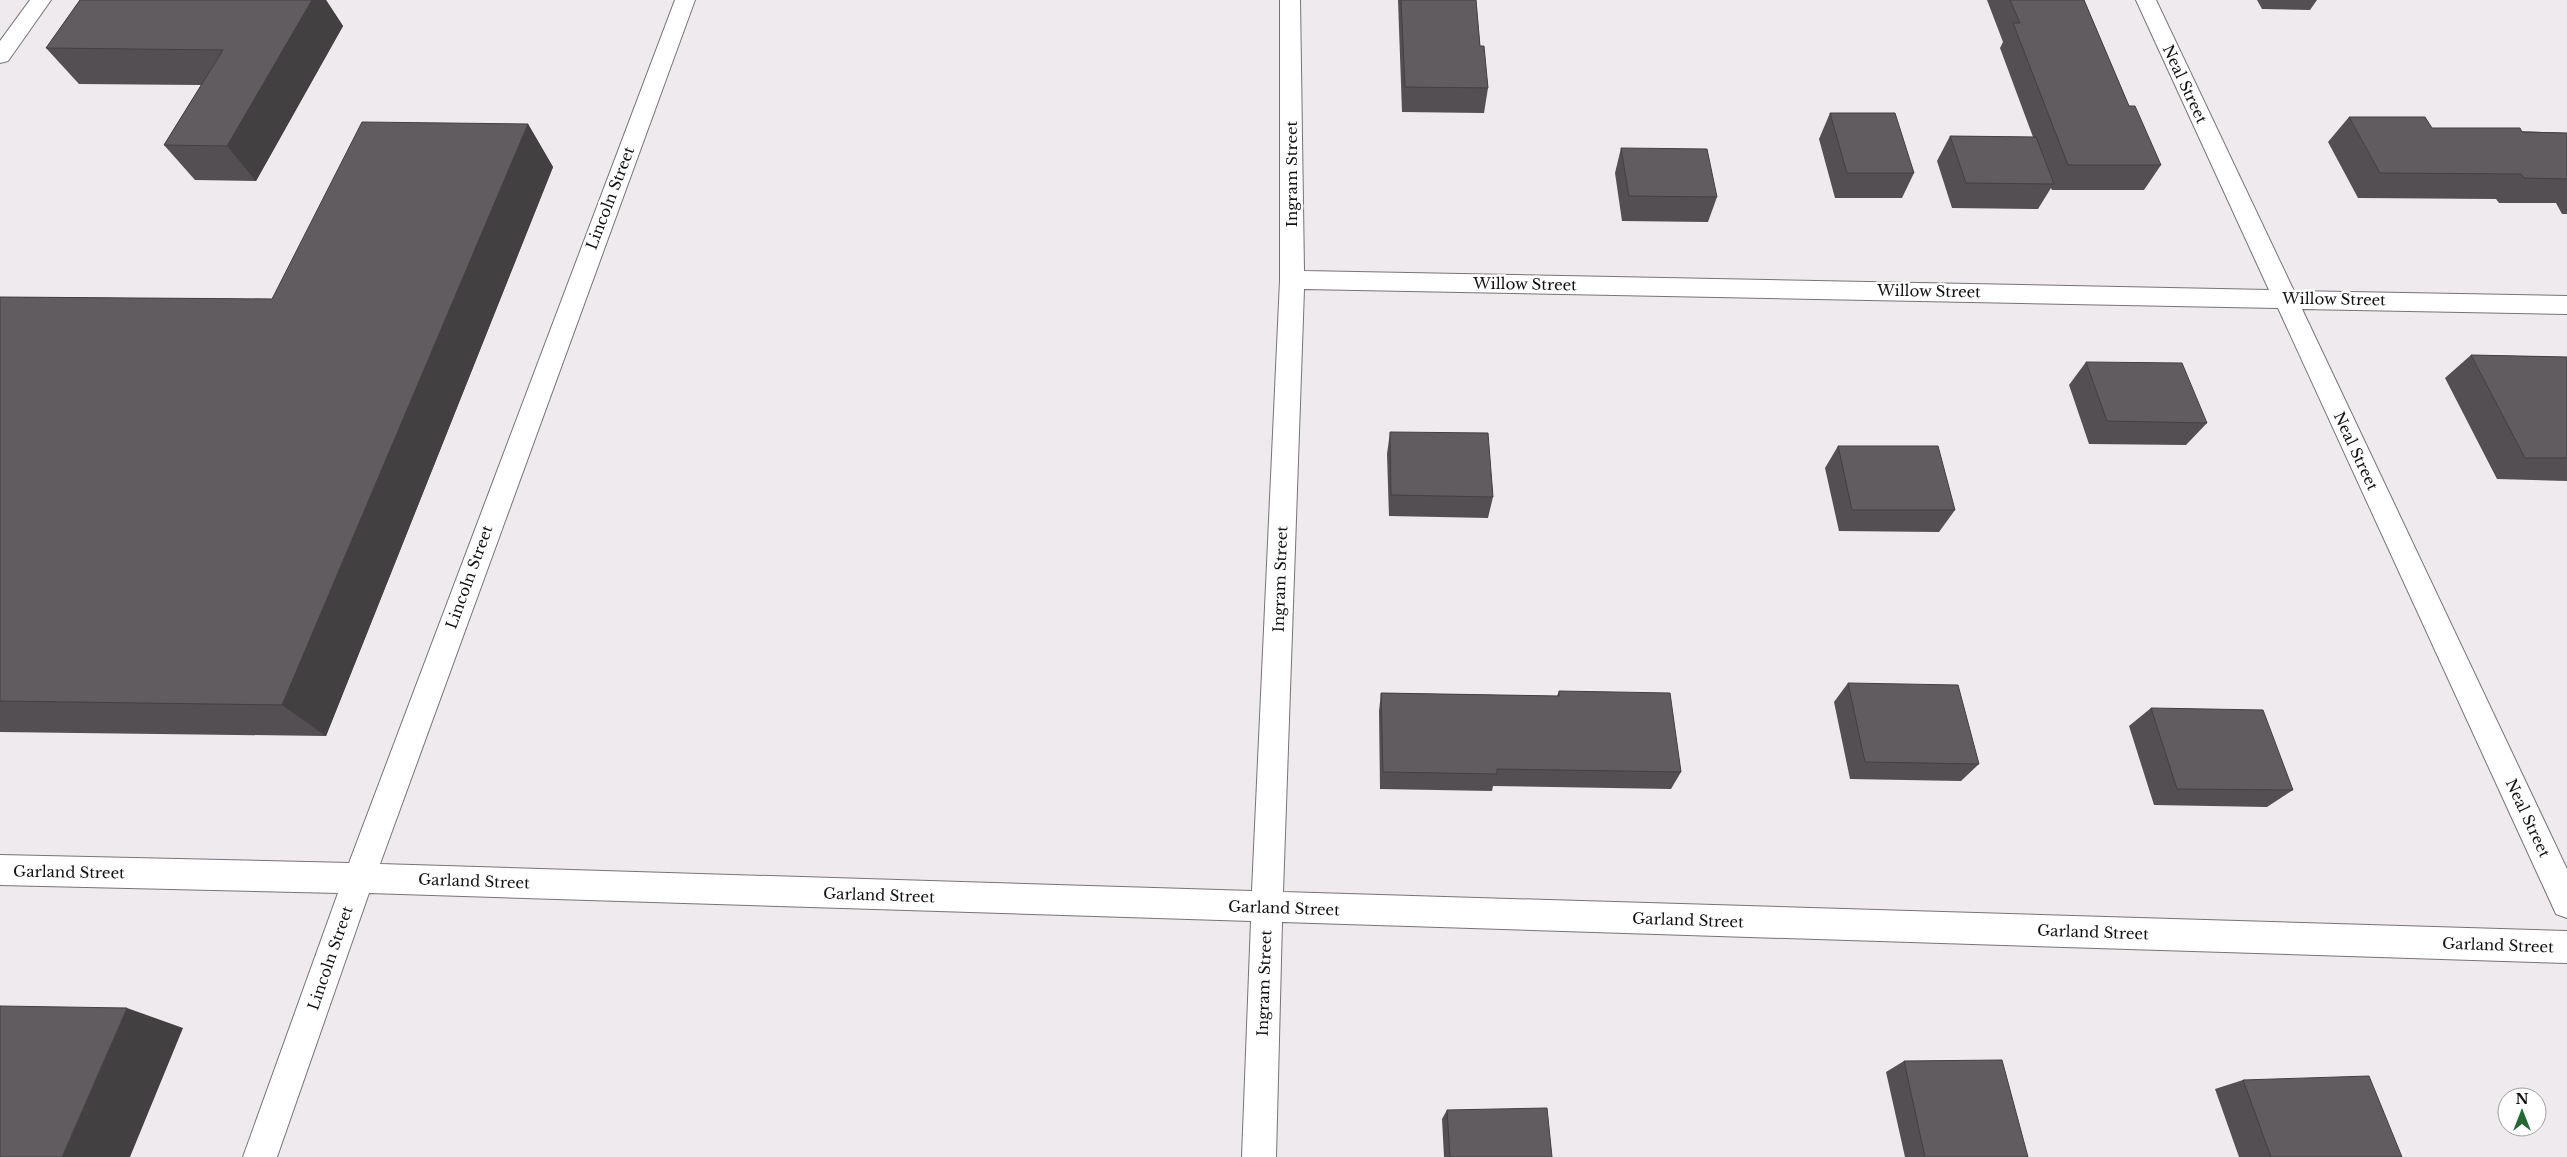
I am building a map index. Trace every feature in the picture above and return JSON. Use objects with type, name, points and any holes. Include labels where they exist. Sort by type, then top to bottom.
[{"type":"street","points":[[0,56],[41,0]]},
{"type":"street","name":"Lincoln Street","points":[[260,1157],[359,878],[685,0]]},
{"type":"street","name":"Ingram Street","points":[[1259,1157],[1292,280],[1290,0]]},
{"type":"street","name":"Neal Street","points":[[2146,0],[2567,903]]},
{"type":"street","name":"Willow Street","points":[[1292,280],[2567,305]]},
{"type":"street","name":"Garland Street","points":[[0,870],[359,878],[1267,908],[2567,947]]},
{"type":"building","points":[[80,0],[312,0],[227,146],[164,145],[223,50],[46,48]]},
{"type":"building","points":[[1401,0],[1476,0],[1480,46],[1484,46],[1488,88],[1405,87]]},
{"type":"building","points":[[2010,0],[2084,0],[2129,106],[2135,106],[2161,165],[2068,165],[2013,23],[2020,23]]},
{"type":"building","points":[[1830,113],[1895,113],[1914,173],[1847,173]]},
{"type":"building","points":[[2349,117],[2425,117],[2432,128],[2520,128],[2522,132],[2567,133],[2567,179],[2524,178],[2521,174],[2380,173]]},
{"type":"building","points":[[362,122],[528,124],[282,705],[0,701],[0,297],[272,299]]},
{"type":"building","points":[[1950,136],[2036,137],[2054,184],[1966,183]]},
{"type":"building","points":[[1621,148],[1707,149],[1717,197],[1629,196]]},
{"type":"building","points":[[2471,355],[2567,357],[2567,458],[2525,458]]},
{"type":"building","points":[[2086,362],[2182,363],[2207,423],[2107,421]]},
{"type":"building","points":[[1390,432],[1488,433],[1493,497],[1391,495]]},
{"type":"building","points":[[1838,446],[1938,446],[1955,510],[1852,510]]},
{"type":"building","points":[[1848,683],[1958,685],[1979,764],[1865,762]]},
{"type":"building","points":[[1559,691],[1670,693],[1681,772],[1497,769],[1497,774],[1383,772],[1381,693],[1559,696]]},
{"type":"building","points":[[2151,708],[2263,710],[2293,790],[2177,789]]},
{"type":"building","points":[[0,1006],[127,1008],[62,1157],[0,1157]]},
{"type":"building","points":[[2002,1060],[2028,1157],[1925,1157],[1904,1061]]},
{"type":"building","points":[[2369,1076],[2402,1157],[2271,1157],[2243,1080]]},
{"type":"building","points":[[1547,1108],[1552,1157],[1450,1157],[1447,1110]]}]
